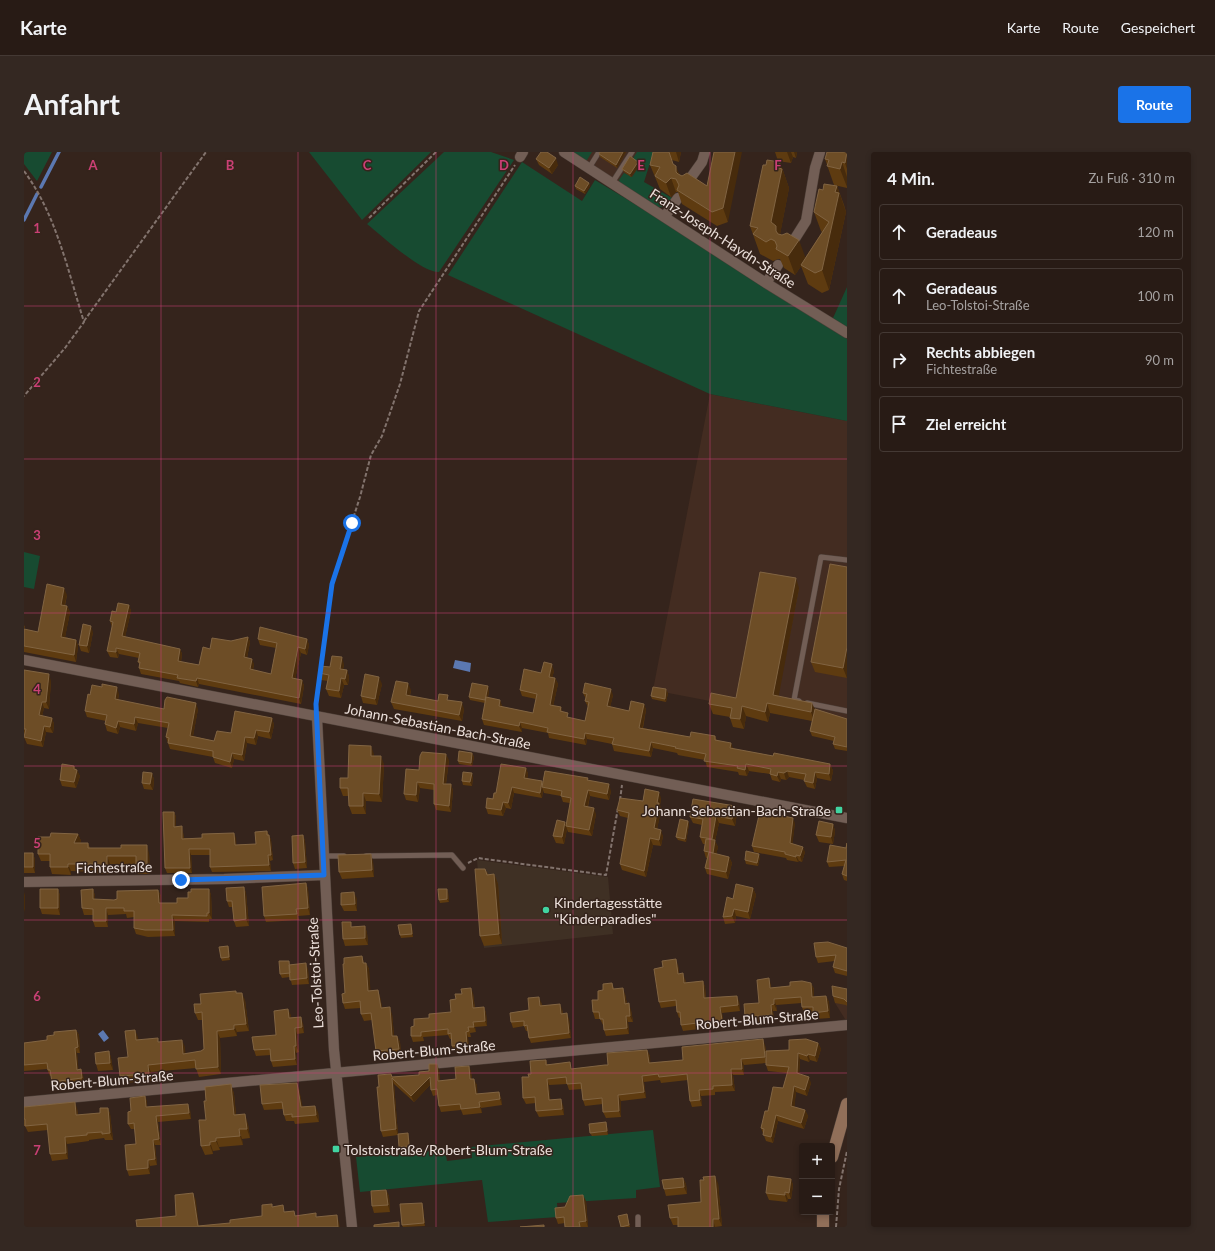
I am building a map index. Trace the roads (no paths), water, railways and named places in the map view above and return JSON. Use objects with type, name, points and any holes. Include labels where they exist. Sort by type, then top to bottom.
[{"type":"main road","points":[[835,1146],[847,1104]]},
{"type":"main road","points":[[823,1215],[823,1227]]},
{"type":"street","name":"Franz-Joseph-Haydn-Straße","points":[[564,152],[665,216],[766,283],[847,333]]},
{"type":"street","points":[[687,183],[702,162],[705,152]]},
{"type":"street","points":[[789,248],[806,221],[815,168],[820,152]]},
{"type":"street","points":[[665,216],[678,198]]},
{"type":"street","points":[[766,283],[778,265]]},
{"type":"street","name":"Johann-Sebastian-Bach-Straße","points":[[24,660],[317,718],[847,818]]},
{"type":"street","name":"Leo-Tolstoi-Straße","points":[[317,718],[324,875],[336,1074],[352,1227]]},
{"type":"street","name":"Fichtestraße","points":[[24,882],[224,879],[324,875]]},
{"type":"street","name":"Robert-Blum-Straße","points":[[24,1102],[847,1025]]},
{"type":"lane","points":[[589,168],[599,152]]},
{"type":"lane","points":[[612,183],[632,152]]},
{"type":"lane","points":[[847,560],[821,557],[794,700],[847,711]]},
{"type":"lane","points":[[359,856],[452,855],[463,868]]},
{"type":"lane","points":[[323,856],[352,856]]},
{"type":"lane","points":[[638,1217],[638,1227]]},
{"type":"water","points":[[455,660],[471,663],[470,672],[453,668]]},
{"type":"water","points":[[103,1030],[109,1038],[104,1042],[98,1034]]},
{"type":"waterway","points":[[41,187],[59,152]]},
{"type":"waterway","points":[[24,220],[37,194]]},
{"type":"place","name":"Johann-Sebastian-Bach-Straße","points":[[839,810]]},
{"type":"place","name":"Kindertagesstätte \"Kinderparadies\"","points":[[546,910]]},
{"type":"place","name":"Tolstoistraße/Robert-Blum-Straße","points":[[336,1149]]}]
